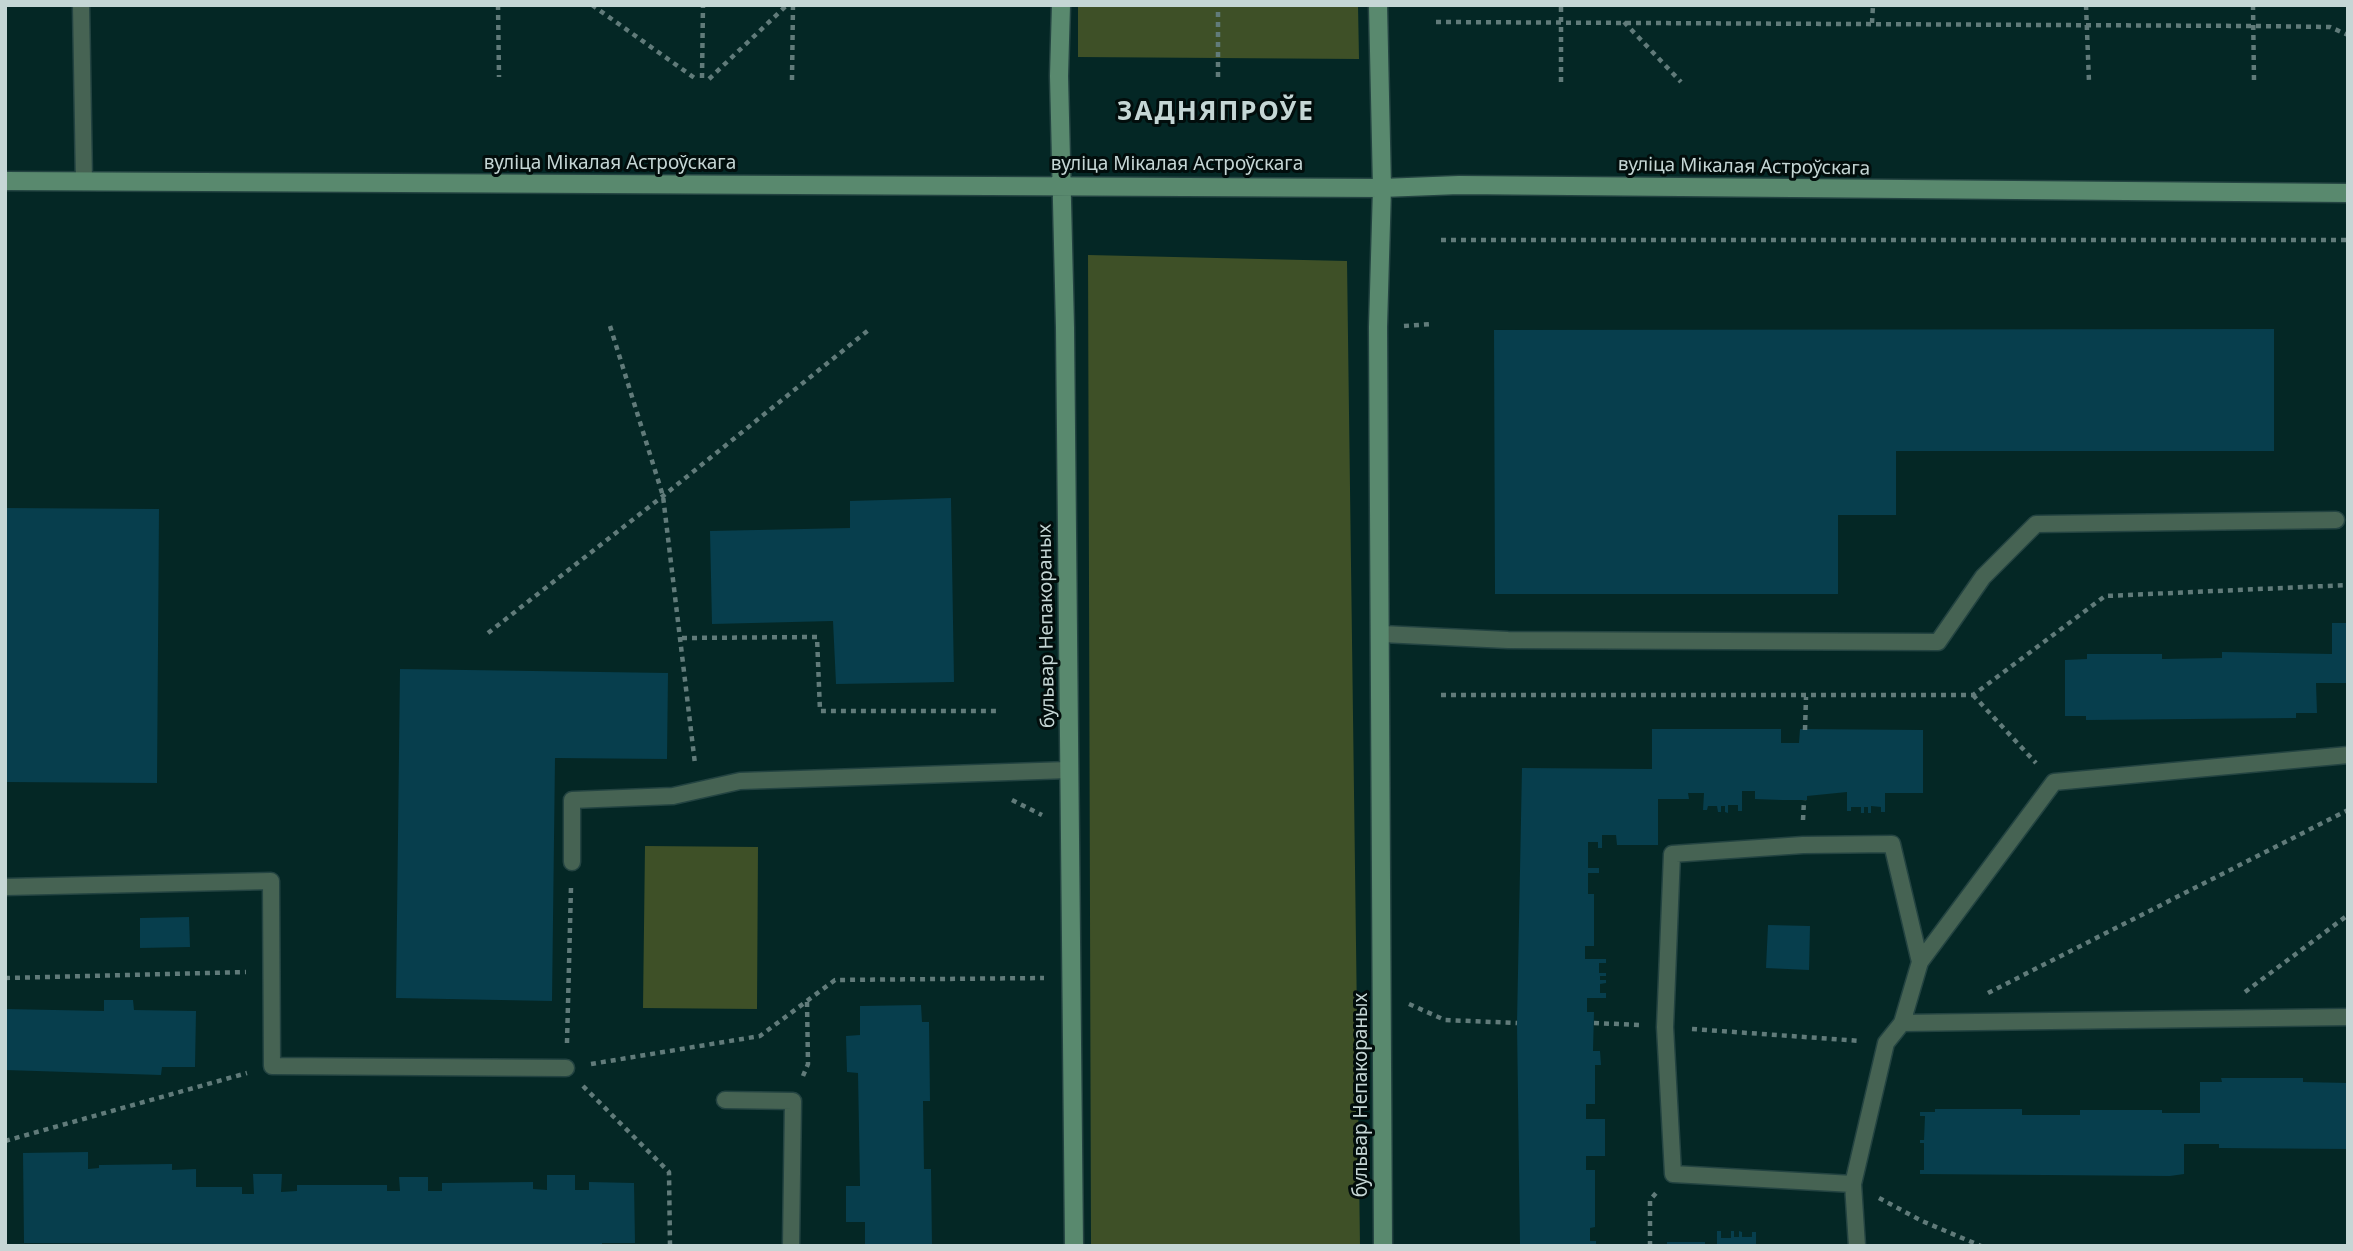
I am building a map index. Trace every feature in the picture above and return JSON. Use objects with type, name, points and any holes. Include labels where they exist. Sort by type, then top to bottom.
[{"type":"main road","name":"бульвар Непакораных","points":[[1061,5],[1060,184],[1065,328],[1074,1246]]},
{"type":"main road","name":"бульвар Непакораных","points":[[1378,5],[1382,188],[1378,327],[1382,634],[1383,1246]]},
{"type":"main road","name":"вуліца Мікалая Астроўскага","points":[[5,181],[973,187],[1060,184],[1382,188],[1459,185],[2348,193]]},
{"type":"lane","points":[[81,5],[83,182]]},
{"type":"lane","points":[[1382,634],[1508,640],[1938,642],[1983,577],[2036,524],[2336,520]]},
{"type":"lane","points":[[1857,1246],[1853,1184],[1886,1043],[1902,1023],[1920,962],[2054,782],[2348,755]]},
{"type":"lane","points":[[572,862],[572,800],[673,796],[740,781],[1069,770]]},
{"type":"lane","points":[[1853,1184],[1673,1174],[1665,1027],[1672,854],[1803,845],[1892,844],[1920,962]]},
{"type":"lane","points":[[5,887],[271,881],[272,1066],[566,1069]]},
{"type":"lane","points":[[1902,1023],[2348,1017]]},
{"type":"lane","points":[[725,1100],[793,1101],[791,1246]]},
{"type":"path","points":[[498,5],[499,77]]},
{"type":"path","points":[[592,5],[699,79],[703,5]]},
{"type":"path","points":[[709,79],[787,5]]},
{"type":"path","points":[[792,80],[793,5]]},
{"type":"path","points":[[1218,5],[1218,77]]},
{"type":"path","points":[[1561,5],[1561,82]]},
{"type":"path","points":[[1872,23],[1873,5]]},
{"type":"path","points":[[2087,5],[2089,82]]},
{"type":"path","points":[[2253,5],[2254,82]]},
{"type":"path","points":[[1436,22],[2330,27],[2348,35]]},
{"type":"path","points":[[1625,22],[1681,82]]},
{"type":"path","points":[[1441,240],[2348,240]]},
{"type":"path","points":[[610,326],[663,496],[698,790]]},
{"type":"path","points":[[488,633],[871,328]]},
{"type":"path","points":[[682,638],[817,637],[820,711],[996,711]]},
{"type":"path","points":[[1973,695],[2054,782]]},
{"type":"path","points":[[1805,730],[1806,697]]},
{"type":"path","points":[[1011,800],[1071,829]]},
{"type":"path","points":[[1980,998],[2348,810]]},
{"type":"path","points":[[572,862],[566,1069],[669,1172],[670,1246]]},
{"type":"path","points":[[2210,1019],[2348,915]]},
{"type":"path","points":[[5,978],[272,971]]},
{"type":"path","points":[[566,1069],[760,1036],[835,980],[1073,978]]},
{"type":"path","points":[[1382,992],[1445,1020],[1517,1023]]},
{"type":"path","points":[[793,1101],[808,1064],[807,1001]]},
{"type":"path","points":[[1594,1023],[1886,1043]]},
{"type":"path","points":[[5,1141],[272,1066]]},
{"type":"path","points":[[1650,1246],[1650,1200],[1673,1174]]},
{"type":"path","points":[[1853,1184],[1922,1221],[1981,1246]]},
{"type":"green space","points":[[1078,5],[1358,5],[1359,59],[1078,57]]},
{"type":"green space","points":[[1088,255],[1347,261],[1360,1246],[1091,1246]]},
{"type":"green space","points":[[645,846],[758,847],[757,1009],[643,1008]]},
{"type":"building","points":[[2274,329],[2274,451],[1896,451],[1896,515],[1838,515],[1838,594],[1495,594],[1494,330]]},
{"type":"building","points":[[951,498],[954,682],[836,684],[833,621],[712,624],[710,531],[850,528],[850,501]]},
{"type":"building","points":[[5,508],[159,509],[157,783],[5,782]]},
{"type":"building","points":[[2332,623],[2348,623],[2348,683],[2316,683],[2317,713],[2296,713],[2296,718],[2086,720],[2086,716],[2065,716],[2065,660],[2087,659],[2087,654],[2162,654],[2162,659],[2222,658],[2222,652],[2332,654]]},
{"type":"building","points":[[400,669],[668,673],[667,759],[555,758],[552,1001],[396,998]]},
{"type":"building","points":[[1652,729],[1781,729],[1781,743],[1799,743],[1800,729],[1923,730],[1923,793],[1885,793],[1885,812],[1881,812],[1881,807],[1871,806],[1871,813],[1868,813],[1868,807],[1864,807],[1864,813],[1861,813],[1861,807],[1851,807],[1851,811],[1847,811],[1847,792],[1807,796],[1807,800],[1782,800],[1755,799],[1755,791],[1742,791],[1742,811],[1738,811],[1738,805],[1728,805],[1728,813],[1725,812],[1725,806],[1721,806],[1721,812],[1718,812],[1717,806],[1708,806],[1707,810],[1703,810],[1704,793],[1688,793],[1689,799],[1658,799],[1658,845],[1617,845],[1616,835],[1602,835],[1602,848],[1598,848],[1598,842],[1588,842],[1588,868],[1599,868],[1599,873],[1588,873],[1588,894],[1594,894],[1594,946],[1585,946],[1585,959],[1606,959],[1606,963],[1599,963],[1599,973],[1606,973],[1606,976],[1600,976],[1600,980],[1606,980],[1606,983],[1600,984],[1600,993],[1606,993],[1606,998],[1587,998],[1587,1012],[1594,1012],[1593,1051],[1600,1051],[1601,1065],[1595,1065],[1595,1104],[1586,1104],[1586,1119],[1605,1119],[1605,1156],[1586,1156],[1586,1170],[1595,1170],[1595,1227],[1590,1228],[1590,1241],[1596,1241],[1596,1246],[1520,1246],[1517,1023],[1522,768],[1652,769]]},
{"type":"building","points":[[189,917],[190,947],[140,948],[140,918]]},
{"type":"building","points":[[1768,925],[1810,926],[1809,970],[1766,968]]},
{"type":"building","points":[[104,1000],[133,1000],[134,1010],[196,1011],[195,1067],[162,1067],[161,1075],[5,1070],[5,1009],[104,1011]]},
{"type":"building","points":[[921,1005],[922,1022],[929,1022],[930,1101],[923,1101],[924,1169],[931,1169],[932,1246],[865,1246],[865,1222],[846,1222],[846,1186],[860,1186],[858,1073],[847,1072],[846,1036],[860,1035],[860,1006]]},
{"type":"building","points":[[2221,1078],[2303,1078],[2303,1082],[2348,1083],[2348,1149],[2219,1148],[2219,1144],[2184,1144],[2184,1174],[2170,1176],[1920,1174],[1920,1170],[1924,1170],[1924,1143],[1920,1143],[1920,1140],[1924,1140],[1925,1116],[1920,1116],[1920,1112],[1935,1112],[1935,1109],[2022,1109],[2022,1115],[2080,1115],[2080,1110],[2200,1113],[2200,1082],[2222,1082]]},
{"type":"building","points":[[88,1152],[88,1169],[99,1168],[99,1165],[172,1164],[172,1170],[196,1169],[196,1187],[242,1187],[242,1194],[254,1194],[253,1174],[282,1174],[281,1192],[297,1191],[297,1185],[387,1185],[387,1191],[400,1191],[399,1177],[428,1177],[428,1191],[442,1191],[442,1183],[533,1182],[533,1189],[547,1190],[547,1175],[575,1175],[575,1190],[589,1190],[589,1182],[634,1183],[635,1243],[602,1243],[602,1246],[24,1243],[23,1153]]},
{"type":"building","points":[[1717,1231],[1721,1231],[1721,1238],[1731,1238],[1731,1231],[1734,1231],[1734,1237],[1739,1237],[1739,1231],[1742,1232],[1742,1237],[1752,1237],[1752,1232],[1756,1232],[1756,1246],[1717,1246]]},
{"type":"building","points":[[1667,1242],[1705,1242],[1705,1246],[1667,1246]]},
{"type":"district","name":"ЗАДНЯПРОЎЕ","points":[[1216,113]]}]
